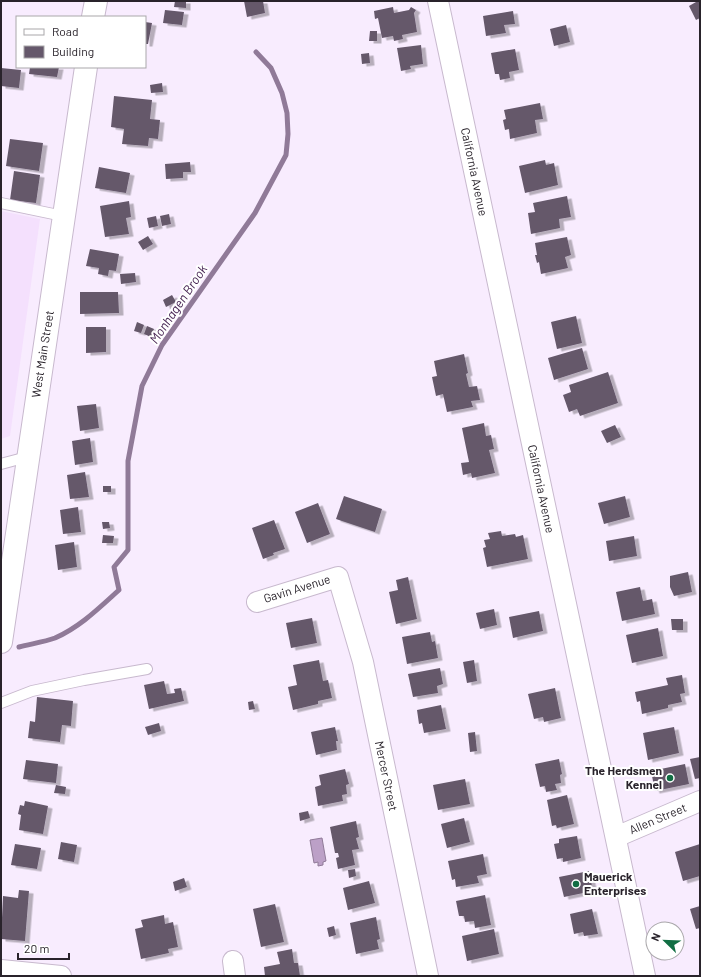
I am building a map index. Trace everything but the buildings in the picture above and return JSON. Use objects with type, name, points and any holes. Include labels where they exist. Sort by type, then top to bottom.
[{"type":"street","points":[[93,16],[96,1]]},
{"type":"street","name":"California Avenue","points":[[438,1],[538,479],[645,976]]},
{"type":"street","name":"West Main Street","points":[[1,642],[27,457],[86,68]]},
{"type":"street","name":"Gavin Avenue","points":[[257,602],[338,577]]},
{"type":"street","name":"Mercer Street","points":[[338,577],[363,662],[428,976]]},
{"type":"street","name":"Allen Street","points":[[616,837],[700,801]]},
{"type":"street","points":[[1,970],[61,976]]},
{"type":"lane","points":[[1,203],[63,216]]},
{"type":"lane","points":[[1,464],[27,457]]},
{"type":"lane","points":[[1,703],[32,691],[147,669]]},
{"type":"shaded area","points":[[1,211],[40,219],[10,436],[1,439]]},
{"type":"shaded area","points":[[322,838],[326,861],[323,862],[323,865],[318,866],[318,862],[314,863],[310,840]]},
{"type":"waterway","name":"Monhagen Brook","points":[[19,647],[55,638],[64,634],[89,617],[119,590],[114,567],[128,550],[128,461],[142,386],[162,345],[255,213],[286,155],[288,134],[287,113],[282,93],[271,68],[256,52]]},
{"type":"place","name":"The Herdsmen Kennel","points":[[670,778]]},
{"type":"place","name":"Mauerick Enterprises","points":[[576,884]]}]
